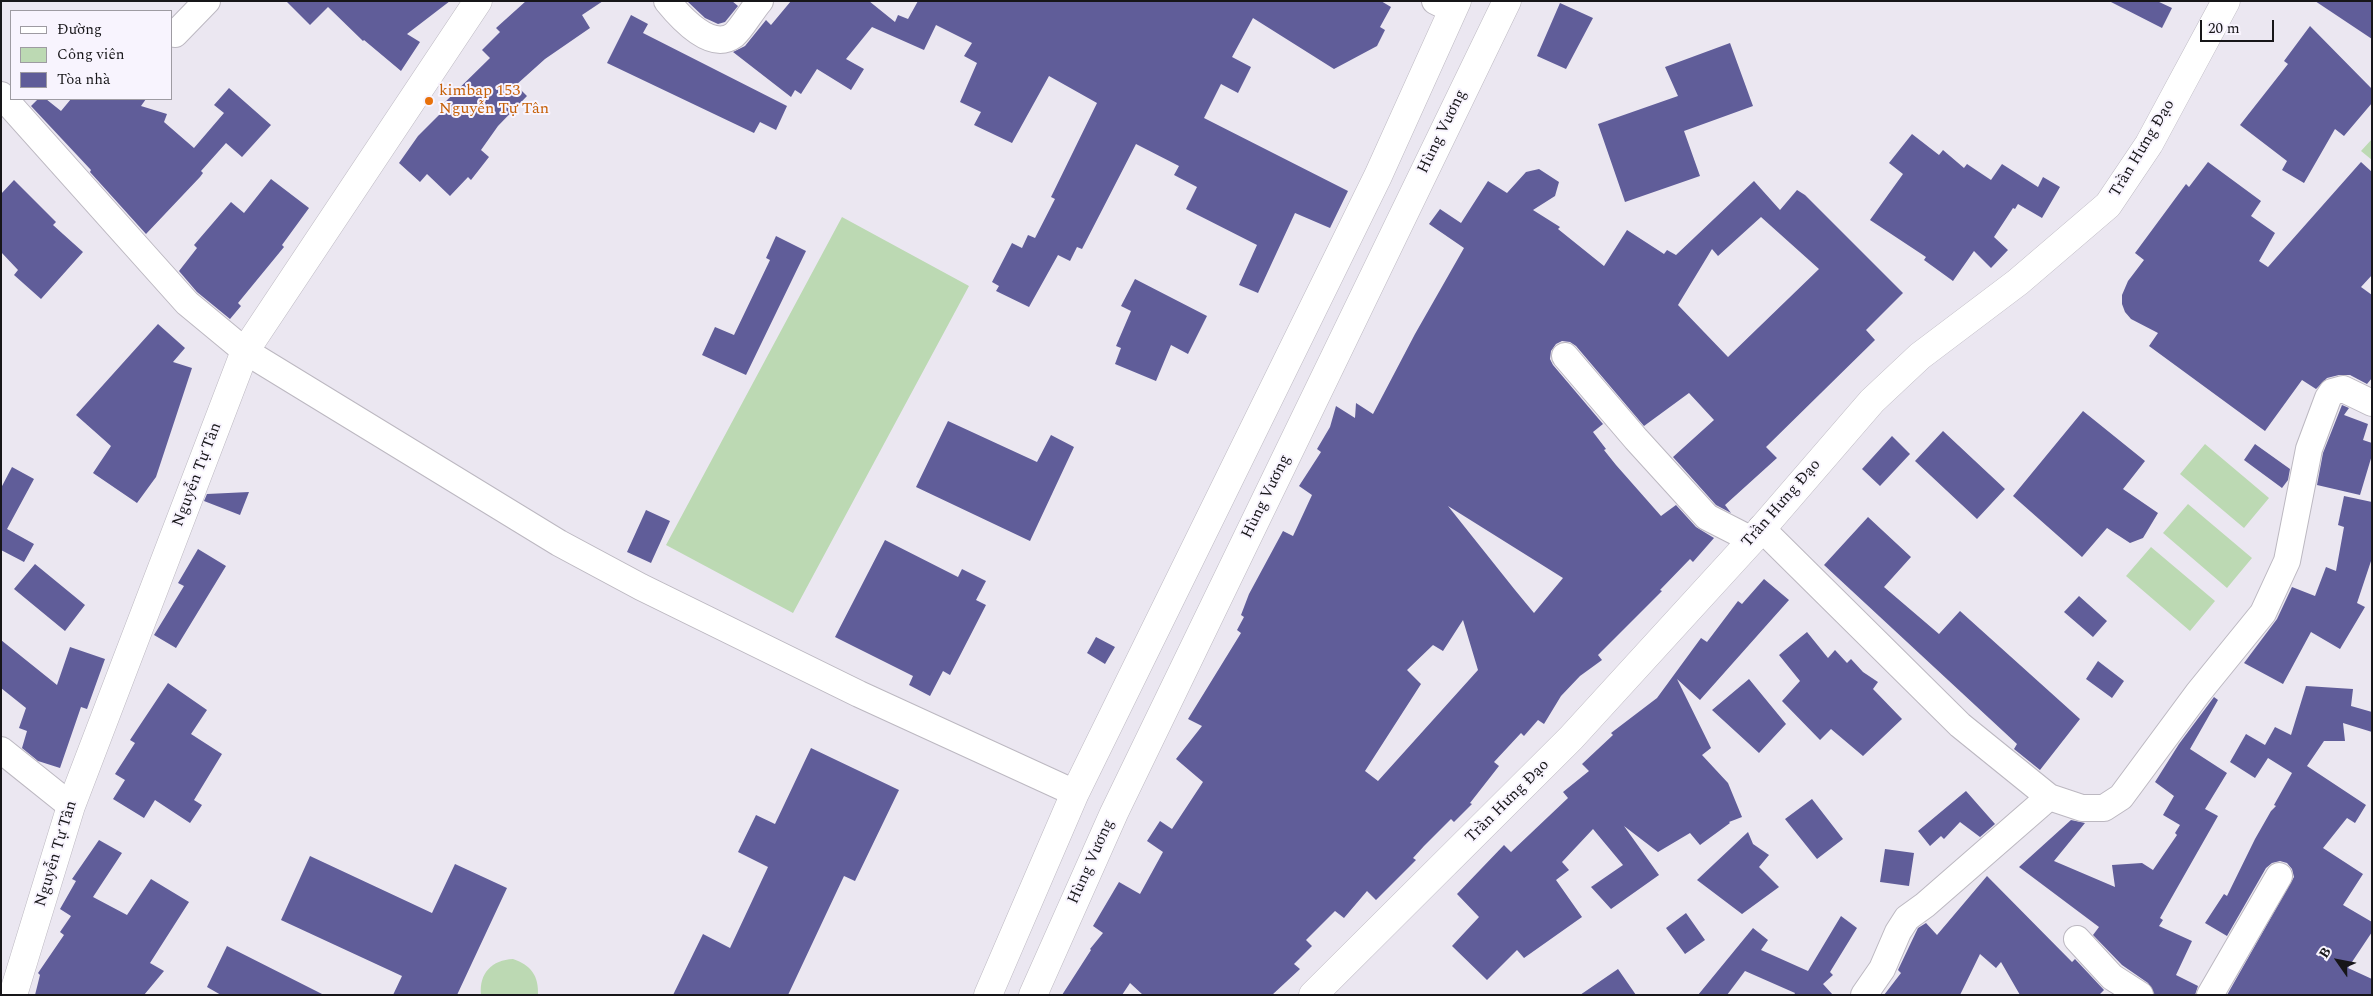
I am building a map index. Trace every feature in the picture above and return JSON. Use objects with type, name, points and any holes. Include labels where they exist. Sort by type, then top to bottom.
[{"type":"street","points":[[175,34],[206,1]]},
{"type":"street","name":"Nguyễn Tự Tân","points":[[14,995],[71,806],[245,351],[478,1]]},
{"type":"street","points":[[667,1],[677,13],[703,35],[716,40],[726,39],[735,34],[760,1]]},
{"type":"street","name":"Hùng Vương","points":[[1033,995],[1118,804],[1507,1]]},
{"type":"street","name":"Trần Hưng Đạo","points":[[1313,995],[1571,738],[1756,534],[1879,394],[1920,356],[2018,282],[2108,205],[2149,144],[2226,1]]},
{"type":"street","points":[[988,995],[1075,793],[1374,185],[1437,49],[1448,4]]},
{"type":"street","points":[[1437,49],[1474,68]]},
{"type":"street","points":[[1,95],[187,303],[245,351],[559,543],[633,583],[859,694],[1075,793]]},
{"type":"street","points":[[1565,356],[1636,439],[1707,516],[1756,534],[1960,725],[2049,798],[2082,808],[2104,808],[2121,797],[2198,693],[2263,613],[2288,561],[2309,449],[2332,392],[2344,389],[2372,403]]},
{"type":"street","points":[[1,750],[71,806]]},
{"type":"street","points":[[1864,995],[1882,969],[1898,932],[1907,918],[2049,798]]},
{"type":"street","points":[[2210,995],[2279,876]]},
{"type":"street","points":[[1022,918],[1058,938]]},
{"type":"street","points":[[2077,939],[2112,977],[2140,995]]},
{"type":"green space","points":[[2372,139],[2372,160],[2361,151]]},
{"type":"green space","points":[[842,217],[969,286],[793,613],[666,545]]},
{"type":"green space","points":[[2205,444],[2269,498],[2244,528],[2180,474]]},
{"type":"green space","points":[[2188,504],[2252,558],[2227,588],[2163,533]]},
{"type":"green space","points":[[2151,547],[2215,601],[2190,631],[2126,576]]},
{"type":"green space","points":[[513,959],[525,964],[533,972],[537,982],[538,995],[481,995],[482,980],[488,969],[499,962]]},
{"type":"building","points":[[286,1],[450,1],[407,34],[420,42],[401,71],[363,41],[328,7],[310,25]]},
{"type":"building","points":[[526,1],[603,1],[582,15],[590,28],[545,59],[516,85],[527,96],[498,126],[481,150],[489,157],[471,180],[468,177],[450,196],[427,174],[420,182],[399,163],[418,136],[445,109],[441,106],[490,58],[482,50],[500,32],[496,28]]},
{"type":"building","points":[[687,1],[732,1],[738,6],[725,22],[718,24],[705,18]]},
{"type":"building","points":[[791,1],[869,1],[895,22],[898,15],[908,19],[918,1],[1381,1],[1391,7],[1380,27],[1385,30],[1377,46],[1334,69],[1253,18],[1232,57],[1251,67],[1238,93],[1221,84],[1204,118],[1348,191],[1330,228],[1295,213],[1258,293],[1239,285],[1257,245],[1186,209],[1197,187],[1174,175],[1179,166],[1136,144],[1082,249],[1077,247],[1070,261],[1058,255],[1029,307],[996,291],[999,286],[992,282],[1012,243],[1022,248],[1028,235],[1035,238],[1055,199],[1051,197],[1097,103],[1049,76],[1012,143],[974,125],[981,112],[960,102],[977,63],[964,56],[972,43],[936,25],[924,50],[872,27],[846,59],[864,69],[851,90],[817,69],[801,94],[795,90],[791,97],[733,52],[745,46],[766,20],[771,25]]},
{"type":"building","points":[[2109,1],[2157,1],[2172,8],[2162,28]]},
{"type":"building","points":[[2315,1],[2372,1],[2372,39]]},
{"type":"building","points":[[1560,3],[1593,18],[1566,69],[1537,56]]},
{"type":"building","points":[[631,15],[648,24],[643,33],[787,106],[776,130],[760,122],[754,133],[607,63]]},
{"type":"building","points":[[2310,26],[2372,89],[2372,103],[2344,136],[2335,129],[2304,183],[2282,170],[2287,161],[2240,125],[2288,64],[2284,61]]},
{"type":"building","points":[[1730,43],[1753,106],[1684,131],[1700,176],[1625,202],[1598,124],[1678,96],[1665,67]]},
{"type":"building","points":[[229,88],[271,125],[242,157],[226,143],[201,171],[203,173],[200,177],[146,234],[90,172],[91,170],[31,106],[37,100],[47,100],[61,111],[70,100],[145,100],[141,106],[167,114],[164,122],[194,148],[224,113],[214,105]]},
{"type":"building","points":[[1912,134],[1939,155],[1943,150],[1964,168],[1967,164],[1991,180],[2002,164],[2038,187],[2043,177],[2060,187],[2042,218],[2018,204],[2015,209],[2013,208],[1994,237],[2008,250],[1991,268],[1974,251],[1953,281],[1924,260],[1926,257],[1870,220],[1903,174],[1889,163]]},
{"type":"building","points":[[2208,162],[2261,201],[2251,216],[2275,233],[2259,261],[2268,267],[2361,162],[2372,172],[2372,275],[2361,287],[2372,295],[2372,378],[2367,384],[2350,375],[2339,375],[2327,378],[2316,389],[2302,380],[2265,431],[2149,346],[2158,333],[2131,319],[2125,312],[2122,304],[2122,295],[2128,281],[2144,260],[2135,253],[2186,184],[2189,187]]},
{"type":"building","points":[[1539,169],[1559,182],[1555,196],[1533,210],[1560,227],[1558,229],[1604,266],[1627,230],[1664,254],[1667,250],[1676,255],[1754,181],[1780,210],[1797,190],[1805,195],[1903,293],[1866,330],[1875,340],[1766,447],[1777,458],[1725,505],[1731,513],[1716,505],[1673,457],[1714,420],[1689,393],[1644,426],[1576,346],[1570,342],[1562,341],[1556,344],[1551,351],[1550,359],[1603,424],[1593,432],[1616,465],[1661,516],[1676,505],[1696,527],[1714,538],[1693,562],[1690,559],[1660,590],[1662,591],[1598,655],[1602,660],[1580,676],[1561,696],[1544,724],[1538,720],[1524,736],[1521,733],[1494,762],[1499,766],[1470,803],[1472,804],[1454,822],[1451,819],[1424,846],[1413,858],[1416,860],[1376,900],[1367,891],[1344,918],[1335,911],[1306,940],[1312,946],[1294,964],[1300,969],[1272,995],[1143,995],[1130,983],[1122,995],[1062,995],[1090,949],[1103,933],[1093,926],[1119,882],[1140,894],[1163,852],[1147,841],[1160,821],[1172,829],[1203,782],[1176,759],[1202,726],[1188,719],[1241,633],[1237,630],[1244,617],[1241,615],[1249,594],[1283,531],[1293,536],[1312,495],[1299,486],[1321,452],[1317,449],[1330,427],[1336,406],[1355,418],[1356,403],[1373,414],[1415,334],[1464,248],[1429,224],[1440,209],[1461,223],[1488,181],[1507,193],[1526,172]],"holes":[[[1761,217],[1819,269],[1728,357],[1678,305],[1712,249],[1718,256]],[[1448,506],[1563,578],[1534,613]],[[1463,620],[1478,670],[1378,781],[1365,771],[1421,684],[1407,670],[1433,645],[1443,651]]]},
{"type":"building","points":[[271,179],[309,208],[282,245],[284,247],[238,303],[241,306],[230,319],[197,292],[179,271],[197,248],[194,245],[231,202],[244,213]]},
{"type":"building","points":[[14,180],[56,222],[53,225],[83,252],[41,299],[14,275],[18,270],[1,252],[1,194]]},
{"type":"building","points":[[776,236],[806,251],[746,375],[702,355],[715,327],[734,335],[770,260],[766,258]]},
{"type":"building","points":[[1135,279],[1207,316],[1188,354],[1171,345],[1156,381],[1115,364],[1121,348],[1116,346],[1131,311],[1121,306]]},
{"type":"building","points":[[158,324],[185,348],[173,362],[192,368],[156,477],[137,503],[93,473],[111,446],[76,415]]},
{"type":"building","points":[[2342,405],[2349,408],[2344,415],[2368,424],[2363,440],[2372,443],[2372,455],[2360,495],[2317,485],[2323,453]]},
{"type":"building","points":[[2083,411],[2145,461],[2123,489],[2158,513],[2143,538],[2130,543],[2107,528],[2082,557],[2013,496]]},
{"type":"building","points":[[948,421],[1037,462],[1051,435],[1074,447],[1030,541],[916,487]]},
{"type":"building","points":[[1943,431],[2005,489],[1977,519],[1915,461]]},
{"type":"building","points":[[1892,436],[1910,454],[1880,486],[1862,469]]},
{"type":"building","points":[[2255,444],[2290,469],[2288,480],[2282,488],[2244,460]]},
{"type":"building","points":[[12,467],[34,479],[7,529],[34,544],[24,562],[1,550],[1,488]]},
{"type":"building","points":[[249,492],[240,515],[204,501],[207,494]]},
{"type":"building","points":[[2344,496],[2372,502],[2372,558],[2357,603],[2365,607],[2340,649],[2311,632],[2283,684],[2244,663],[2277,619],[2292,587],[2315,596],[2326,567],[2336,571],[2344,527],[2338,525]]},
{"type":"building","points":[[646,510],[670,521],[651,563],[627,552]]},
{"type":"building","points":[[1868,517],[1911,557],[1884,587],[1939,634],[1960,611],[2080,719],[2040,770],[2014,749],[2017,744],[1824,565]]},
{"type":"building","points":[[885,540],[958,577],[962,569],[986,581],[976,600],[986,605],[950,675],[943,671],[930,696],[909,685],[913,676],[835,637]]},
{"type":"building","points":[[198,549],[226,566],[176,648],[154,635],[184,586],[178,583]]},
{"type":"building","points":[[35,564],[85,605],[65,631],[14,589]]},
{"type":"building","points":[[1764,579],[1789,600],[1700,700],[1677,679],[1711,748],[1702,755],[1728,783],[1742,817],[1729,822],[1700,845],[1690,833],[1658,852],[1624,826],[1659,875],[1611,909],[1591,887],[1623,865],[1593,829],[1562,862],[1569,870],[1556,880],[1582,917],[1524,958],[1517,950],[1487,980],[1452,946],[1479,917],[1457,894],[1504,845],[1511,852],[1568,798],[1563,792],[1589,771],[1582,764],[1613,735],[1611,733],[1657,698],[1701,638],[1707,642],[1738,601],[1742,604]]},
{"type":"building","points":[[2079,596],[2107,621],[2093,637],[2064,612]]},
{"type":"building","points":[[1807,632],[1828,658],[1835,650],[1847,663],[1851,659],[1863,672],[1878,682],[1873,689],[1902,719],[1863,756],[1831,729],[1820,740],[1782,701],[1800,681],[1779,655]]},
{"type":"building","points":[[1096,637],[1115,647],[1105,664],[1087,653]]},
{"type":"building","points":[[1,640],[57,685],[70,647],[105,659],[87,709],[81,707],[60,768],[38,761],[22,748],[27,731],[19,728],[26,708],[1,688]]},
{"type":"building","points":[[2098,661],[2124,681],[2112,698],[2086,679]]},
{"type":"building","points":[[1749,679],[1786,724],[1759,753],[1712,710]]},
{"type":"building","points":[[168,683],[207,710],[191,734],[222,754],[194,800],[202,805],[190,823],[155,800],[144,818],[113,799],[125,780],[115,774],[135,743],[130,740]]},
{"type":"building","points":[[2306,686],[2353,689],[2351,706],[2372,712],[2372,732],[2343,723],[2345,741],[2324,741],[2307,766],[2366,805],[2355,823],[2347,818],[2323,848],[2363,874],[2343,905],[2372,922],[2372,932],[2348,968],[2372,979],[2372,995],[2227,995],[2294,877],[2292,869],[2287,863],[2280,861],[2272,863],[2266,868],[2227,936],[2205,923],[2224,894],[2227,896],[2255,839],[2271,811],[2276,806],[2274,805],[2292,773],[2268,758],[2255,778],[2230,762],[2246,734],[2265,745],[2275,727],[2291,735]]},
{"type":"building","points":[[2214,697],[2218,700],[2190,749],[2227,773],[2205,809],[2218,816],[2160,918],[2163,920],[2159,926],[2192,941],[2176,975],[2198,986],[2195,995],[2155,995],[2148,983],[2122,965],[2093,935],[2099,927],[2019,867],[2071,820],[2085,823],[2054,861],[2115,887],[2112,865],[2142,863],[2153,870],[2177,835],[2175,833],[2180,825],[2163,815],[2174,796],[2155,782],[2179,744]]},
{"type":"building","points":[[811,748],[899,790],[855,881],[844,876],[788,995],[673,995],[703,934],[730,948],[768,867],[738,852],[756,815],[775,824]]},
{"type":"building","points":[[1966,791],[1995,824],[1980,837],[1960,822],[1944,839],[1941,836],[1930,846],[1918,831]]},
{"type":"building","points":[[1812,799],[1843,839],[1817,859],[1785,819]]},
{"type":"building","points":[[1748,832],[1753,844],[1769,855],[1759,867],[1779,887],[1742,914],[1697,880]]},
{"type":"building","points":[[99,840],[122,853],[93,897],[127,915],[151,879],[189,902],[150,963],[164,971],[144,995],[35,995],[40,975],[38,973],[64,935],[60,932],[71,916],[60,909],[76,881],[72,879]]},
{"type":"building","points":[[1885,849],[1914,853],[1909,886],[1880,882]]},
{"type":"building","points":[[310,856],[432,913],[455,864],[507,888],[457,995],[393,995],[402,976],[281,920]]},
{"type":"building","points":[[1987,876],[2072,962],[2075,959],[2104,990],[2099,995],[2020,995],[2001,962],[1996,968],[1980,954],[1960,995],[1884,995],[1901,973],[1898,970],[1918,928],[1926,923],[1937,935]]},
{"type":"building","points":[[1686,913],[1705,940],[1685,954],[1666,928]]},
{"type":"building","points":[[1841,916],[1857,928],[1830,972],[1833,975],[1823,984],[1833,995],[1794,995],[1795,993],[1745,971],[1727,995],[1698,995],[1753,928],[1768,940],[1761,950],[1808,971]]},
{"type":"building","points":[[227,946],[324,995],[221,995],[207,987]]},
{"type":"building","points":[[1618,969],[1636,995],[1580,995]]},
{"type":"place","name":"kimbap 153 Nguyễn Tự Tân","points":[[429,101]]}]
